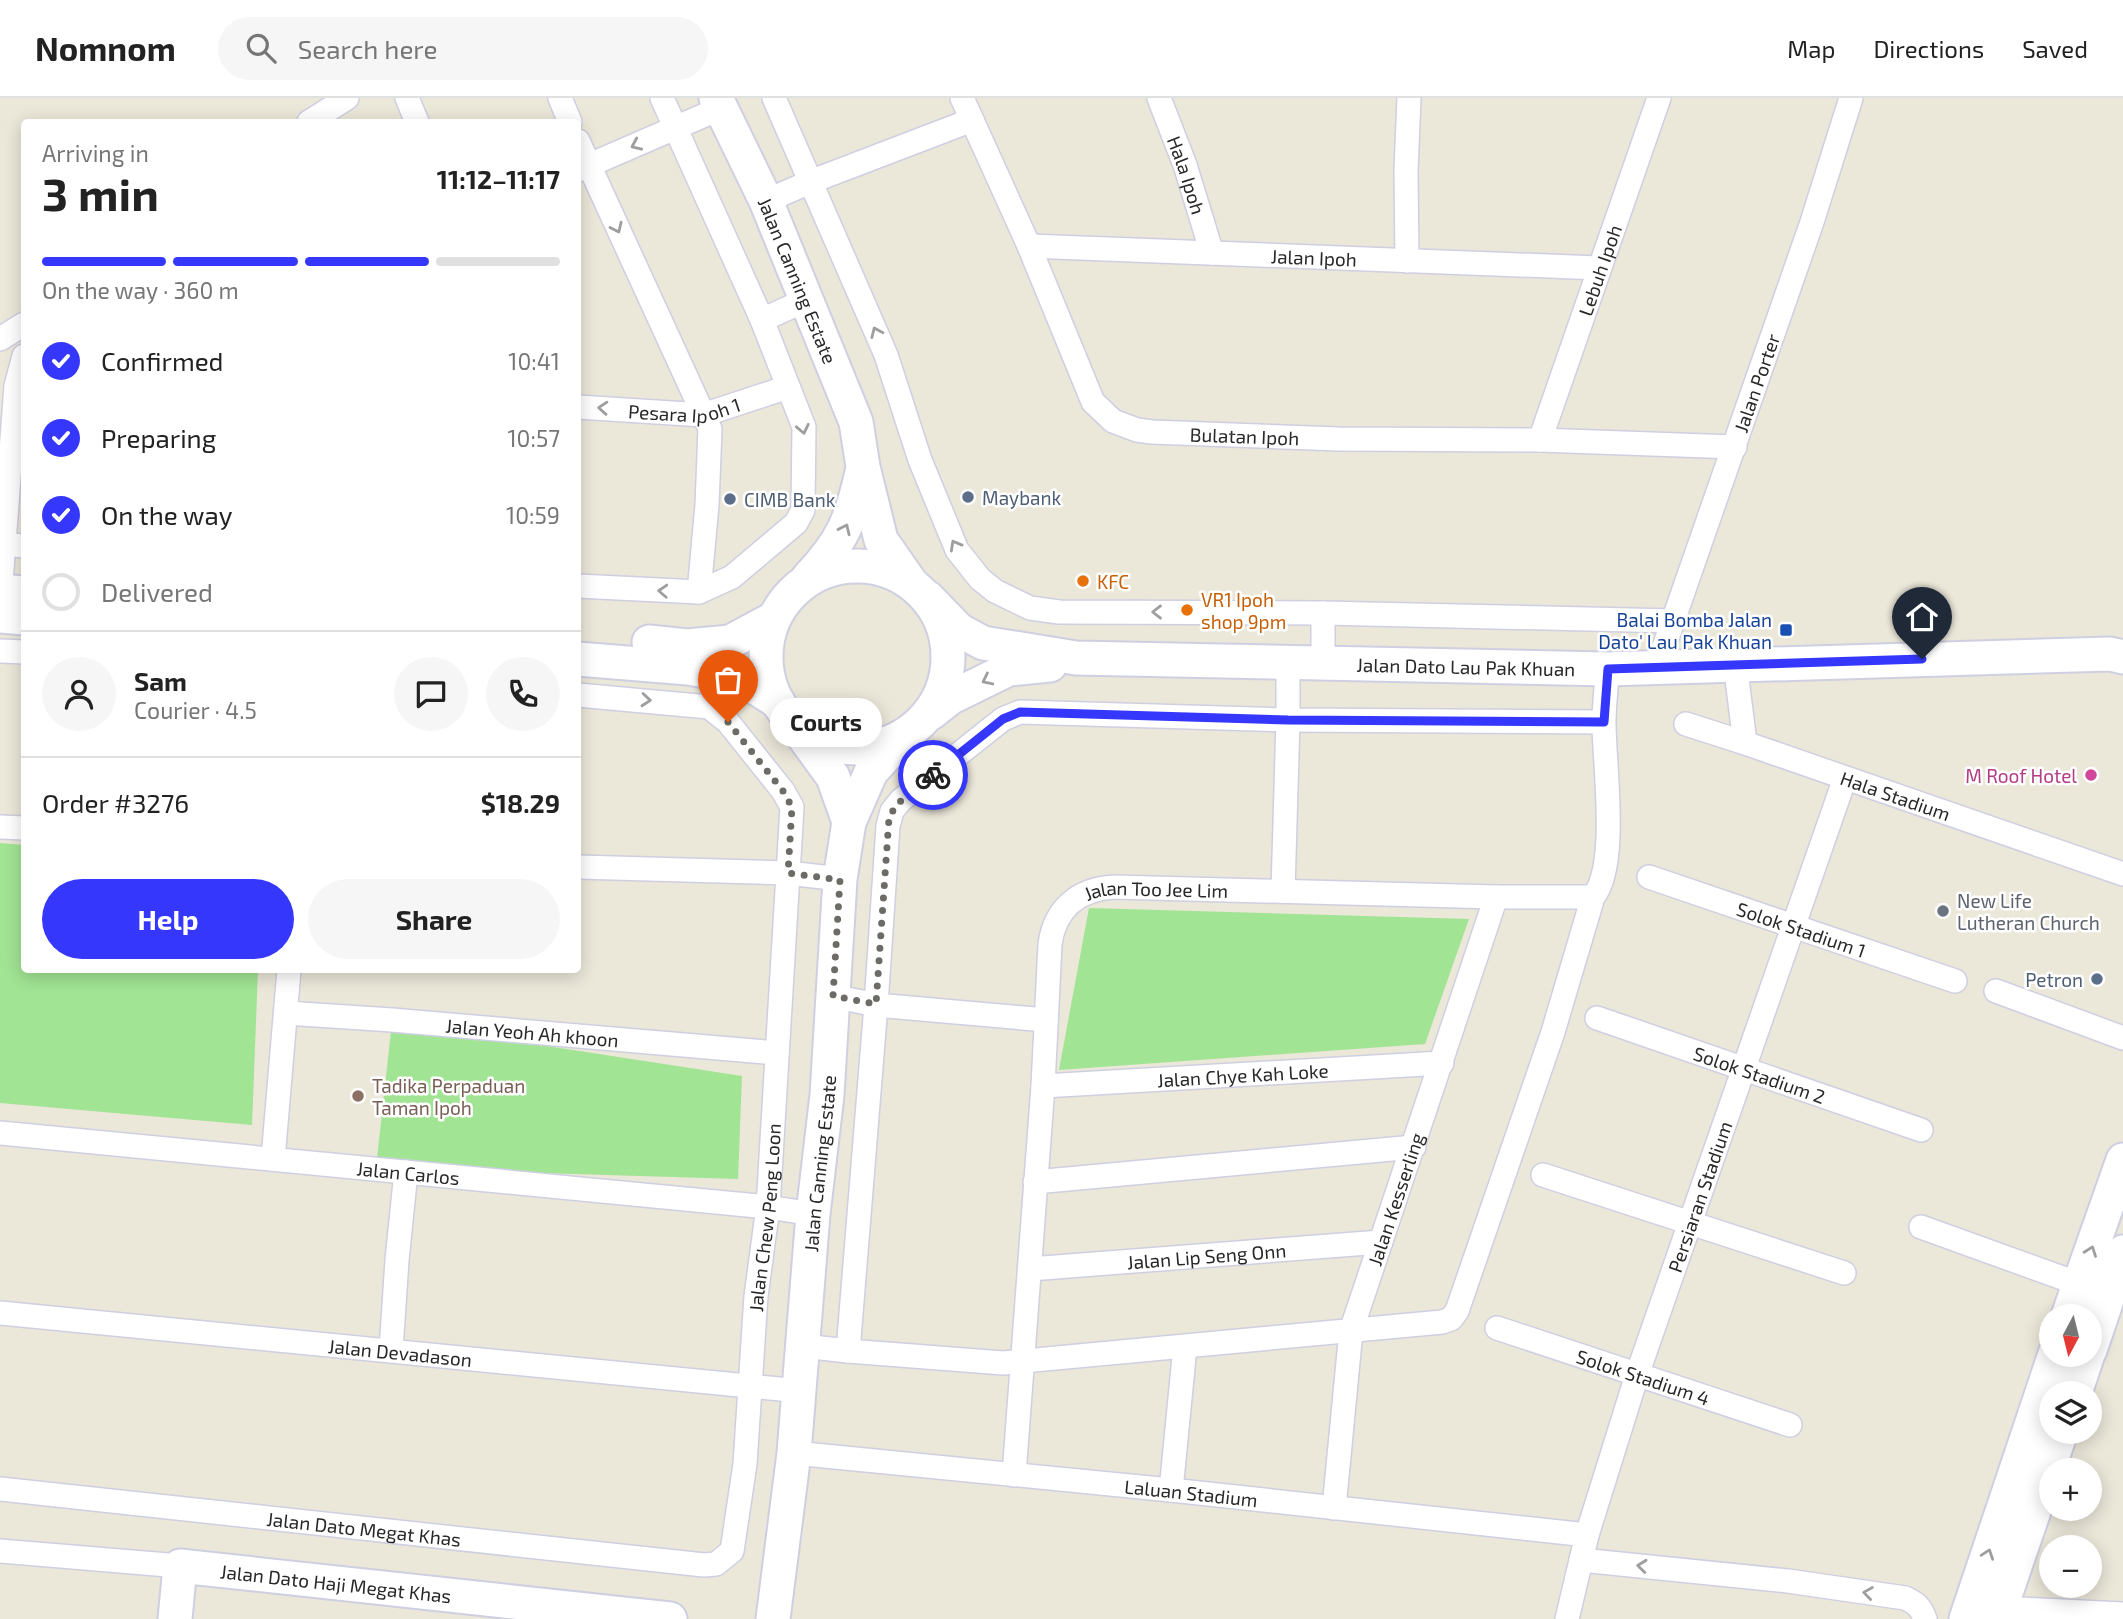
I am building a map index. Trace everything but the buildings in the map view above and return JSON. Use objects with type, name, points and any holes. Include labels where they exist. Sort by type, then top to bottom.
[{"type":"main road","name":"Jalan Canning Estate","points":[[719,103],[766,201],[856,422],[863,467],[881,540],[919,590]]},
{"type":"main road","name":"Jalan Canning Estate","points":[[806,580],[839,541],[849,520],[863,467]]},
{"type":"main road","points":[[785,712],[767,676],[766,646],[774,618],[787,597],[806,580],[832,569],[859,565],[886,570],[919,590],[942,621],[949,646],[948,672],[939,698],[871,772],[849,822]]},
{"type":"main road","name":"Jalan Dato Lau Pak Khuan","points":[[919,590],[959,631],[983,643],[1076,658],[1608,669],[1735,663],[2118,654]]},
{"type":"main road","points":[[5,597],[21,615]]},
{"type":"main road","points":[[581,636],[687,646],[730,642],[774,618]]},
{"type":"main road","name":"Jalan Dato Lau Pak Khuan","points":[[915,727],[950,698],[1009,669],[1054,664],[1076,658]]},
{"type":"main road","points":[[581,659],[688,668],[739,677],[818,739],[847,748],[878,746],[915,727]]},
{"type":"main road","name":"Jalan Canning Estate","points":[[773,1619],[800,1391],[813,1214],[827,1095],[840,880],[849,822],[833,777],[785,712]]},
{"type":"main road","points":[[2072,1304],[2123,1160]]},
{"type":"main road","points":[[2102,1314],[2123,1252]]},
{"type":"main road","points":[[1966,1619],[2051,1367]]},
{"type":"main road","points":[[1998,1614],[2057,1444]]},
{"type":"main road","points":[[175,1619],[180,1566]]},
{"type":"main road","name":"Jalan Dato Haji Megat Khas","points":[[180,1566],[670,1619]]},
{"type":"street","points":[[313,119],[344,98]]},
{"type":"street","points":[[407,98],[416,119]]},
{"type":"street","points":[[559,98],[569,119]]},
{"type":"street","points":[[581,586],[699,592],[732,577],[802,515],[805,436],[789,387],[762,320],[662,98]]},
{"type":"street","points":[[774,98],[886,355],[920,460],[949,536],[980,579],[1014,602],[1030,608],[1059,612],[1323,612],[1674,621]]},
{"type":"street","name":"Bulatan Ipoh","points":[[962,98],[1030,246],[1093,402],[1103,414],[1125,427],[1152,432],[1339,439],[1540,440],[1735,447]]},
{"type":"street","name":"Hala Ipoh","points":[[1159,98],[1185,164],[1213,253]]},
{"type":"street","points":[[1407,261],[1406,170],[1409,98]]},
{"type":"street","name":"Lebuh Ipoh","points":[[1540,440],[1659,98]]},
{"type":"street","name":"Jalan Porter","points":[[1657,667],[1812,222],[1851,98]]},
{"type":"street","points":[[699,592],[710,429],[583,168],[675,128],[719,103]]},
{"type":"street","points":[[766,201],[972,120]]},
{"type":"street","name":"Jalan Ipoh","points":[[1030,246],[1600,268]]},
{"type":"street","points":[[762,320],[806,300]]},
{"type":"street","points":[[0,339],[21,326]]},
{"type":"street","points":[[5,597],[19,436],[8,386],[21,362]]},
{"type":"street","name":"Pesara Ipoh 1","points":[[581,407],[703,415],[789,387]]},
{"type":"street","points":[[1322,664],[1323,612]]},
{"type":"street","points":[[0,651],[21,652]]},
{"type":"street","points":[[1283,891],[1288,663]]},
{"type":"street","points":[[1735,663],[1745,743]]},
{"type":"street","points":[[803,1346],[1003,1363],[1442,1322],[1454,1315],[1553,1032],[1593,897],[1598,891],[1605,869],[1608,812],[1604,722],[1608,669]]},
{"type":"street","name":"Jalan Chew Peng Loon","points":[[581,695],[709,707],[728,722],[783,791],[792,807],[768,1207],[756,1296],[745,1464],[735,1542],[726,1559]]},
{"type":"street","points":[[848,1351],[888,826],[892,811],[901,800],[1003,719],[1026,711],[1288,720],[1604,722]]},
{"type":"street","name":"Hala Stadium","points":[[1686,724],[2123,874]]},
{"type":"street","name":"Persiaran Stadium","points":[[1567,1619],[1587,1535],[1637,1375],[1845,778]]},
{"type":"street","points":[[0,827],[21,828]]},
{"type":"street","points":[[581,867],[788,873],[840,880]]},
{"type":"street","name":"Solok Stadium 1","points":[[1649,877],[1955,981]]},
{"type":"street","name":"Jalan Too Jee Lim","points":[[1014,1475],[1052,930],[1063,909],[1086,892],[1114,887],[1593,897]]},
{"type":"street","name":"Jalan Kesserling","points":[[1334,1508],[1351,1331],[1496,897]]},
{"type":"street","points":[[273,1159],[289,973]]},
{"type":"street","points":[[1996,990],[2123,1038]]},
{"type":"street","points":[[833,996],[876,1004],[1046,1020]]},
{"type":"street","name":"Jalan Yeoh Ah khoon","points":[[286,1013],[777,1053]]},
{"type":"street","name":"Solok Stadium 2","points":[[1597,1018],[1921,1130]]},
{"type":"street","name":"Jalan Chye Kah Loke","points":[[1043,1086],[1442,1063]]},
{"type":"street","name":"Jalan Carlos","points":[[0,1133],[768,1207],[813,1214]]},
{"type":"street","points":[[1035,1182],[1414,1147]]},
{"type":"street","points":[[391,1350],[407,1172]]},
{"type":"street","points":[[1543,1175],[1844,1273]]},
{"type":"street","points":[[1921,1227],[2079,1284]]},
{"type":"street","name":"Jalan Lip Seng Onn","points":[[1030,1269],[1381,1242]]},
{"type":"street","name":"Jalan Devadason","points":[[0,1313],[800,1391]]},
{"type":"street","name":"Solok Stadium 4","points":[[1497,1328],[1790,1425]]},
{"type":"street","points":[[1171,1490],[1185,1347]]},
{"type":"street","name":"Laluan Stadium","points":[[794,1453],[1587,1535]]},
{"type":"street","name":"Jalan Dato Megat Khas","points":[[0,1489],[704,1565],[716,1564],[726,1559]]},
{"type":"street","name":"Jalan Dato Haji Megat Khas","points":[[0,1551],[180,1566]]},
{"type":"street","points":[[1581,1560],[1788,1581],[1905,1598],[1915,1602],[1925,1619]]},
{"type":"street","points":[[1998,1614],[2123,1614]]},
{"type":"green space","points":[[0,843],[21,845],[21,973],[258,973],[252,1125],[0,1103]]},
{"type":"green space","points":[[1089,908],[1469,919],[1425,1044],[1059,1070]]},
{"type":"green space","points":[[392,1022],[742,1076],[738,1179],[376,1168]]},
{"type":"way so far","points":[[728,722],[783,791],[792,807],[788,873],[840,880],[833,996],[876,1004],[889,818],[896,805],[933,775]]},
{"type":"place","name":"Maybank","points":[[968,497]]},
{"type":"place","name":"CIMB Bank","points":[[730,499]]},
{"type":"place","name":"KFC","points":[[1083,581]]},
{"type":"place","name":"VR1 Ipoh shop 9pm","points":[[1187,610]]},
{"type":"place","name":"Balai Bomba Jalan Dato' Lau Pak Khuan","points":[[1786,630]]},
{"type":"place","name":"Courts","points":[[728,722]]},
{"type":"place","name":"M Roof Hotel","points":[[2091,775]]},
{"type":"place","name":"New Life Lutheran Church","points":[[1943,911]]},
{"type":"place","name":"Petron","points":[[2097,979]]},
{"type":"place","name":"Tadika Perpaduan Taman Ipoh","points":[[358,1096]]},
{"type":"route","points":[[933,775],[1003,719],[1026,711],[1288,720],[1604,722],[1608,669],[1922,659]]}]
